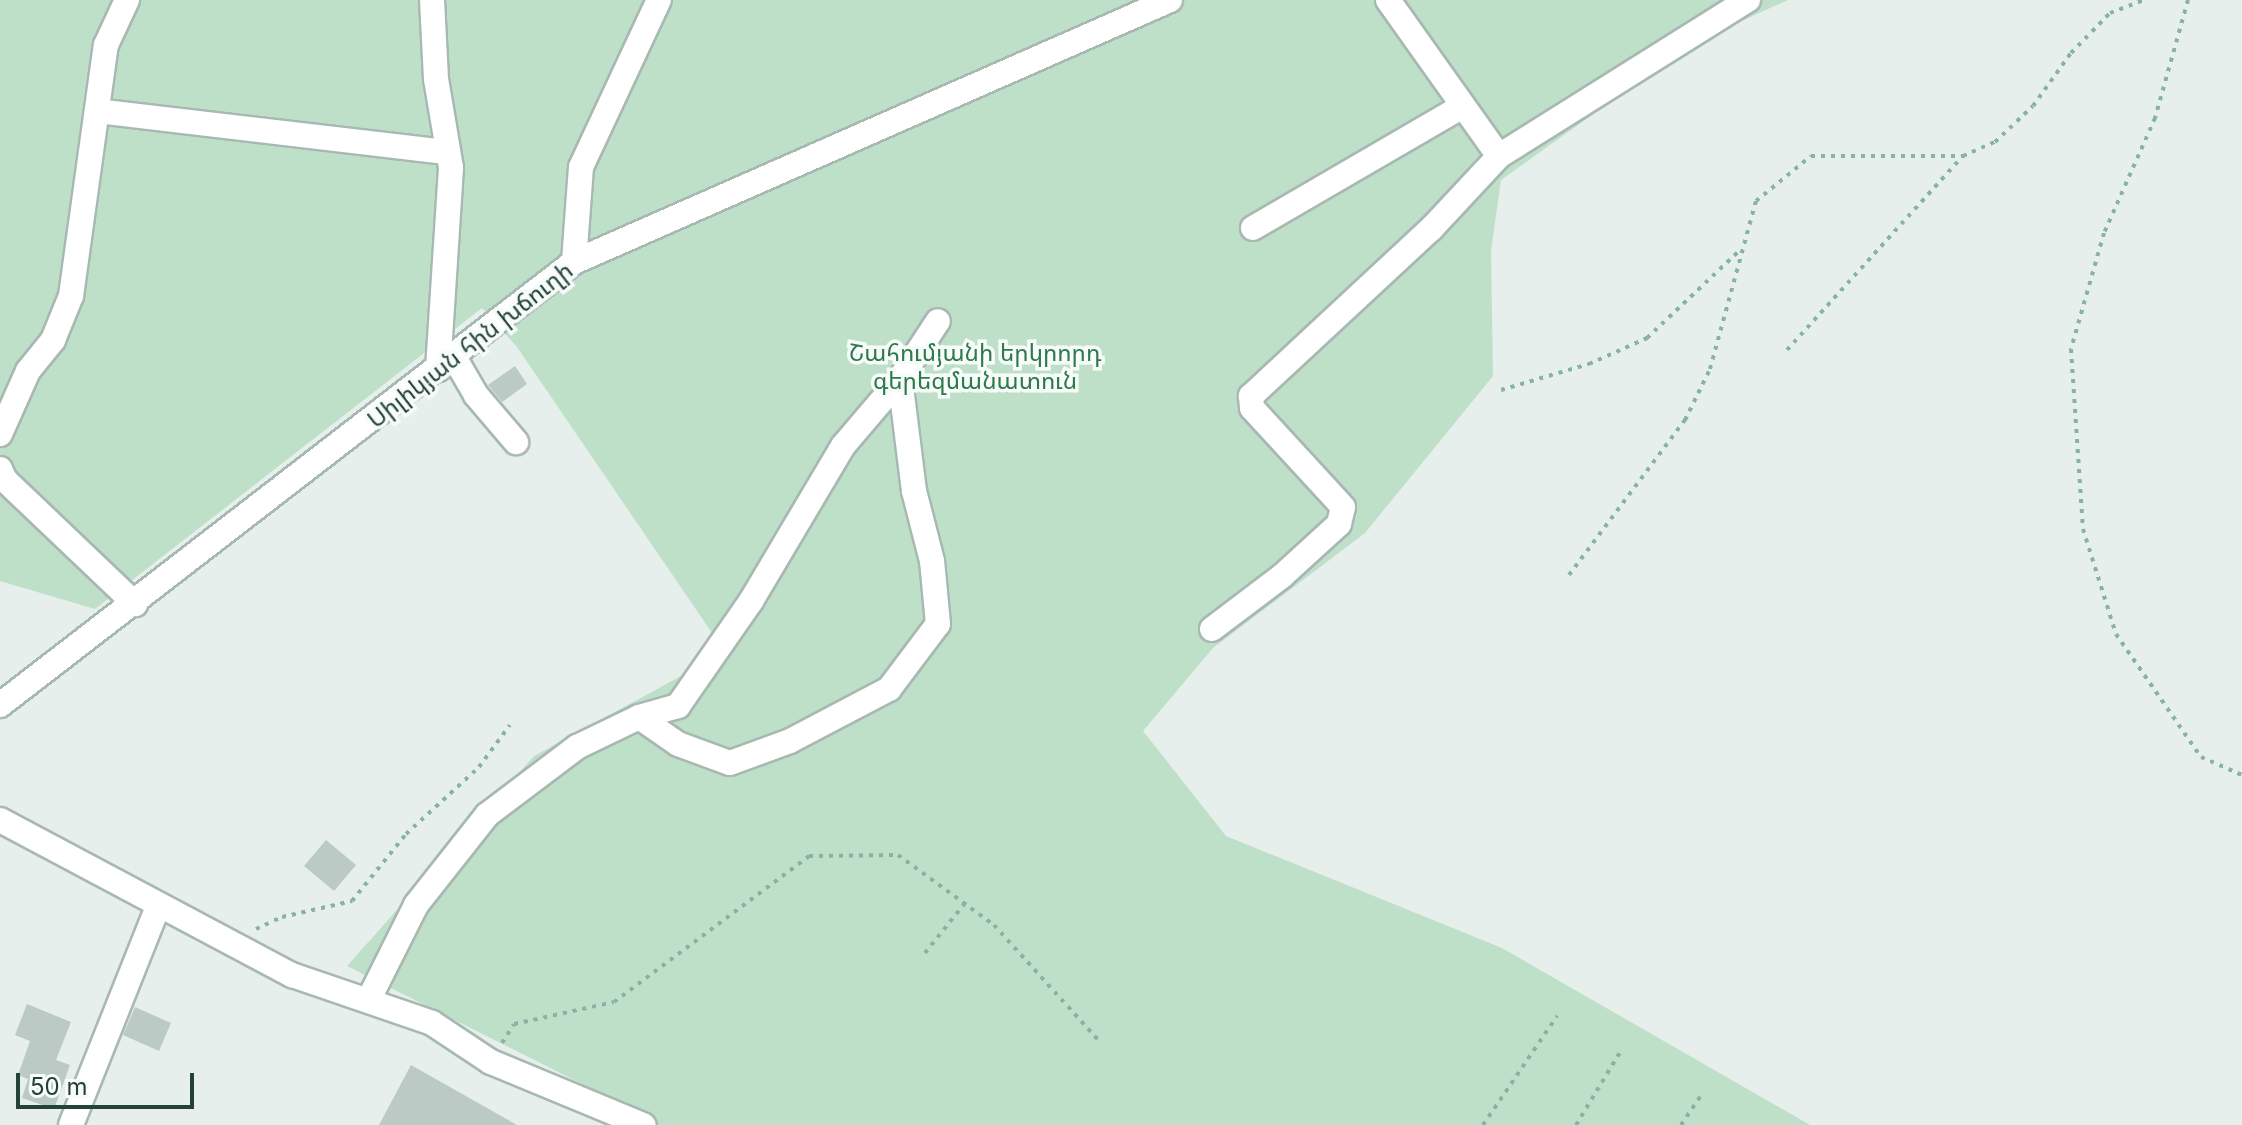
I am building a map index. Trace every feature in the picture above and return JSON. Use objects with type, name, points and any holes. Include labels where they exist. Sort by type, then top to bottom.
[{"type":"street","points":[[0,434],[28,371],[53,340],[67,308],[106,45],[127,0]]},
{"type":"street","points":[[432,0],[436,79],[447,152],[450,202],[446,363],[516,442]]},
{"type":"street","points":[[574,262],[581,167],[659,0]]},
{"type":"street","name":"Սիլիկյան հին խճուղի","points":[[0,705],[135,604],[574,262],[1170,0]]},
{"type":"street","points":[[1388,0],[1499,156]]},
{"type":"street","points":[[1212,629],[1282,576],[1339,524],[1343,507],[1252,408],[1251,396],[1431,229],[1499,156],[1748,0]]},
{"type":"street","points":[[1253,228],[1463,106]]},
{"type":"street","points":[[97,111],[447,152]]},
{"type":"street","points":[[369,999],[416,905],[487,815],[577,747],[639,717],[678,706],[751,601],[843,446],[900,379],[938,321]]},
{"type":"street","points":[[639,717],[678,744],[730,763],[790,741],[889,689],[914,657],[938,624],[932,561],[914,491],[900,379]]},
{"type":"street","points":[[0,469],[5,480],[135,604]]},
{"type":"street","points":[[0,820],[158,906],[232,940],[292,975],[432,1023],[491,1062],[643,1125]]},
{"type":"street","points":[[71,1125],[158,906]]},
{"type":"path","points":[[1569,575],[1685,420],[1710,369],[1756,201],[1811,156],[1963,156],[1995,142],[2023,115],[2071,53],[2110,13],[2144,0]]},
{"type":"path","points":[[2188,0],[2155,118],[2104,233],[2071,349],[2083,529],[2116,634],[2201,757],[2242,775]]},
{"type":"path","points":[[1787,350],[1963,156]]},
{"type":"path","points":[[1501,390],[1589,364],[1647,338],[1741,249]]},
{"type":"path","points":[[232,940],[282,917],[352,901],[406,834],[479,767],[510,725]]},
{"type":"path","points":[[491,1062],[514,1024],[614,1002],[809,856],[898,855],[994,925],[1100,1042]]},
{"type":"path","points":[[925,953],[965,903]]},
{"type":"path","points":[[1483,1125],[1557,1016]]},
{"type":"path","points":[[1576,1125],[1622,1049]]},
{"type":"path","points":[[1681,1125],[1702,1094]]},
{"type":"green space","name":"Շահումյանի երկրորդ գերեզմանատուն","points":[[0,0],[1788,0],[1693,43],[1501,180],[1491,251],[1493,376],[1365,533],[1213,648],[1143,731],[1226,836],[1502,948],[1810,1125],[654,1125],[590,1088],[347,966],[534,756],[725,652],[517,347],[482,308],[95,609],[0,581]]},
{"type":"building","points":[[515,366],[527,384],[502,402],[488,385]]},
{"type":"building","points":[[326,840],[356,865],[334,891],[304,866]]},
{"type":"building","points":[[27,1004],[71,1022],[56,1060],[70,1065],[54,1109],[22,1098],[28,1079],[18,1075],[30,1041],[15,1035]]},
{"type":"building","points":[[135,1007],[171,1023],[159,1051],[123,1035]]},
{"type":"building","points":[[411,1065],[517,1125],[379,1125]]}]
